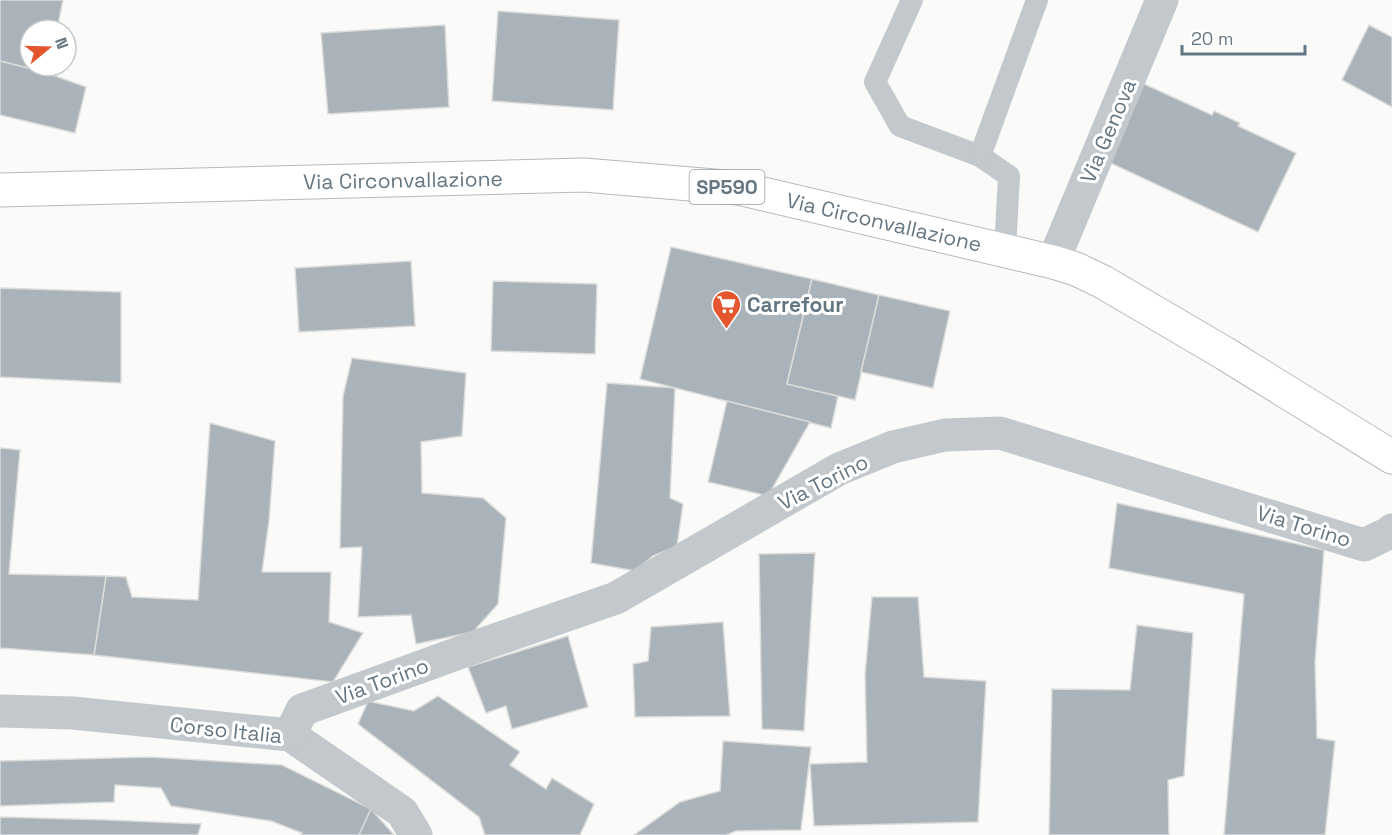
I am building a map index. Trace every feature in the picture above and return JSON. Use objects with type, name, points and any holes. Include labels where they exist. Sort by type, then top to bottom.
[{"type":"main road","name":"Via Circonvallazione","points":[[0,190],[584,175],[738,188],[1076,269],[1103,282],[1224,352],[1391,453]]},
{"type":"street","name":"Via Genova","points":[[1053,262],[1162,0]]},
{"type":"street","name":"Via Torino","points":[[290,735],[302,710],[616,598],[839,469],[893,447],[945,435],[1000,433],[1364,544],[1392,530]]},
{"type":"street","name":"Corso Italia","points":[[0,711],[73,713],[290,735],[402,812],[416,835]]},
{"type":"lane","points":[[912,0],[875,82],[900,126],[980,156],[1009,176],[1005,251]]},
{"type":"lane","points":[[980,156],[1037,0]]},
{"type":"building","points":[[0,0],[63,0],[59,18],[18,18],[18,66],[0,61]]},
{"type":"building","points":[[498,11],[619,20],[613,110],[492,101]]},
{"type":"building","points":[[445,25],[449,107],[328,114],[321,33]]},
{"type":"building","points":[[1369,25],[1392,37],[1392,107],[1342,80]]},
{"type":"building","points":[[0,61],[18,66],[18,78],[61,78],[86,87],[75,133],[0,115]]},
{"type":"building","points":[[1144,84],[1212,115],[1214,111],[1240,123],[1238,126],[1296,153],[1258,232],[1104,160]]},
{"type":"building","name":"Carrefour","points":[[671,247],[812,279],[787,384],[838,396],[831,428],[640,379]]},
{"type":"building","points":[[411,261],[415,326],[299,332],[295,268]]},
{"type":"building","points":[[812,279],[879,295],[855,400],[787,384]]},
{"type":"building","points":[[493,281],[597,284],[595,354],[491,351]]},
{"type":"building","points":[[0,288],[121,292],[121,383],[0,377]]},
{"type":"building","points":[[879,295],[950,311],[933,388],[861,372]]},
{"type":"building","points":[[352,358],[466,373],[462,436],[421,442],[422,493],[483,498],[506,518],[498,604],[473,632],[416,644],[411,615],[358,617],[362,547],[340,548],[343,396]]},
{"type":"building","points":[[607,383],[675,388],[670,498],[683,504],[677,546],[653,556],[635,571],[591,563]]},
{"type":"building","points":[[727,401],[810,422],[768,496],[708,482]]},
{"type":"building","points":[[210,423],[275,441],[269,521],[262,572],[331,572],[329,622],[363,633],[333,682],[94,655],[106,576],[126,577],[132,597],[198,600]]},
{"type":"building","points":[[0,448],[20,450],[9,574],[106,576],[94,655],[0,648]]},
{"type":"building","points":[[1117,503],[1324,550],[1315,662],[1317,738],[1335,741],[1325,835],[1224,835],[1244,594],[1109,568]]},
{"type":"building","points":[[815,553],[804,731],[762,729],[759,554]]},
{"type":"building","points":[[872,597],[918,597],[924,677],[986,681],[978,822],[814,826],[810,764],[867,762],[865,675]]},
{"type":"building","points":[[723,622],[730,716],[635,717],[633,664],[648,661],[651,627]]},
{"type":"building","points":[[1137,625],[1193,633],[1184,776],[1168,780],[1169,835],[1049,835],[1052,689],[1130,690]]},
{"type":"building","points":[[568,636],[588,707],[512,729],[506,706],[486,713],[468,667]]},
{"type":"building","points":[[438,696],[520,752],[510,765],[546,789],[552,778],[594,804],[580,835],[485,835],[479,817],[358,724],[368,701],[414,711]]},
{"type":"building","points":[[723,741],[811,747],[801,830],[736,831],[726,835],[634,835],[680,802],[720,791]]},
{"type":"building","points":[[150,757],[282,765],[371,809],[359,835],[301,835],[302,833],[271,821],[171,806],[161,788],[115,785],[114,802],[0,806],[0,761]]},
{"type":"building","points":[[371,809],[394,835],[359,835]]},
{"type":"building","points":[[0,817],[201,824],[198,835],[0,835]]},
{"type":"place","name":"Carrefour","points":[[726,330]]}]
